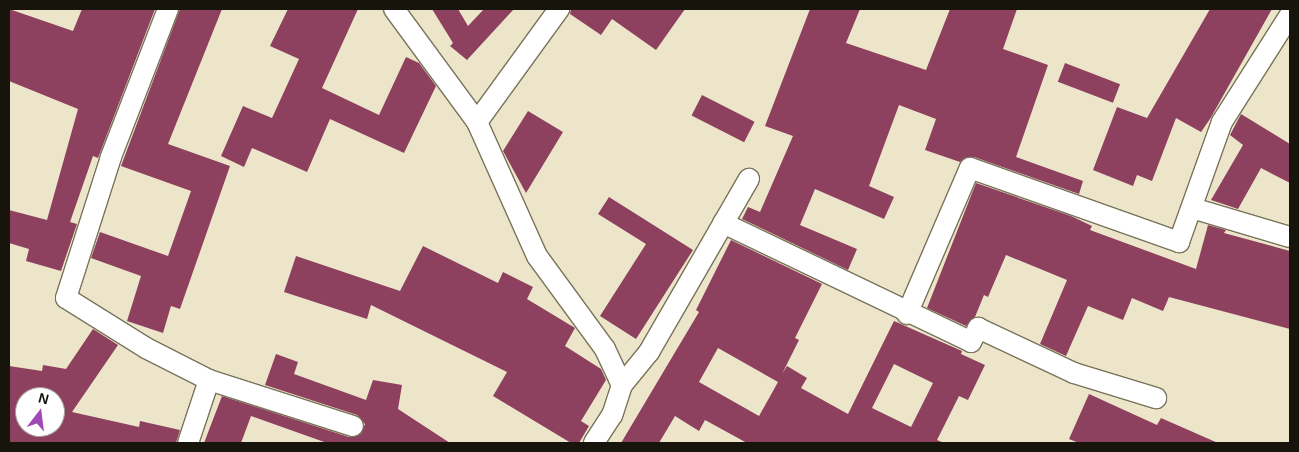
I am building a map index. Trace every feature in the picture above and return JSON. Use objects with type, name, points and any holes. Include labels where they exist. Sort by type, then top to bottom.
[{"type":"street","points":[[168,9],[111,157],[66,298],[146,348],[209,380],[353,426]]},
{"type":"street","points":[[394,9],[477,122],[538,256],[604,349],[622,385]]},
{"type":"street","points":[[477,122],[559,9]]},
{"type":"street","points":[[907,314],[970,168],[1180,242],[1222,122],[1290,15]]},
{"type":"street","points":[[594,443],[612,415],[622,385],[649,352],[749,179]]},
{"type":"street","points":[[1192,208],[1290,236]]},
{"type":"street","points":[[723,223],[907,314],[971,342],[978,328],[1074,373],[1156,398]]},
{"type":"street","points":[[188,443],[209,380]]},
{"type":"building","points":[[9,9],[73,31],[82,9],[155,9],[98,158],[93,156],[70,222],[77,224],[61,271],[26,261],[29,249],[9,243],[9,210],[47,220],[78,109],[9,81]]},
{"type":"building","points":[[180,9],[222,9],[168,144],[230,166],[180,309],[171,306],[163,333],[127,321],[141,276],[91,258],[100,232],[168,256],[191,191],[121,166]]},
{"type":"building","points":[[288,9],[358,9],[322,88],[379,115],[406,57],[419,63],[436,86],[404,153],[330,119],[307,172],[252,148],[244,167],[221,156],[243,106],[272,118],[299,59],[270,46]]},
{"type":"building","points":[[432,9],[458,9],[468,26],[484,9],[514,9],[467,60],[450,46],[453,43]]},
{"type":"building","points":[[571,9],[685,9],[656,50],[612,19],[601,35],[570,14]]},
{"type":"building","points":[[810,9],[860,9],[846,43],[926,70],[950,9],[1017,9],[1003,49],[1048,65],[1016,157],[1083,181],[1079,194],[974,157],[960,162],[925,150],[936,119],[899,105],[869,186],[894,197],[884,219],[815,189],[800,225],[857,249],[848,270],[742,219],[748,207],[760,212],[793,136],[765,126]]},
{"type":"building","points":[[1210,9],[1272,9],[1201,132],[1176,118],[1152,181],[1137,175],[1133,186],[1093,170],[1117,107],[1147,118]]},
{"type":"building","points":[[1065,63],[1120,84],[1113,103],[1058,82]]},
{"type":"building","points":[[702,95],[755,122],[744,142],[692,115]]},
{"type":"building","points":[[528,111],[563,132],[526,193],[503,151]]},
{"type":"building","points":[[1241,114],[1290,144],[1290,183],[1261,168],[1238,209],[1211,200],[1243,145],[1230,135]]},
{"type":"building","points":[[976,183],[1071,216],[1092,226],[1090,230],[1196,269],[1208,225],[1226,230],[1224,233],[1290,251],[1290,329],[1169,297],[1163,311],[1132,298],[1123,320],[1088,306],[1066,356],[1040,344],[1067,280],[1006,255],[988,297],[984,295],[975,317],[966,326],[927,308]]},
{"type":"building","points":[[609,197],[693,250],[636,339],[600,316],[646,244],[598,214]]},
{"type":"building","points":[[731,240],[822,284],[795,338],[799,340],[782,374],[787,366],[807,378],[801,388],[848,414],[894,321],[962,351],[961,354],[985,365],[968,400],[959,396],[937,440],[944,443],[747,443],[705,420],[699,431],[675,416],[659,443],[621,443],[699,312],[696,310]],"holes":[[[718,348],[778,382],[759,416],[699,382]],[[894,364],[933,383],[911,427],[872,408]]]},
{"type":"building","points":[[423,246],[498,283],[503,272],[533,287],[527,299],[575,328],[565,346],[601,369],[606,380],[581,421],[589,426],[579,443],[571,443],[493,396],[507,372],[371,305],[367,319],[284,292],[296,256],[400,291]]},
{"type":"building","points":[[93,329],[118,345],[72,412],[139,427],[140,421],[180,430],[176,443],[9,443],[9,366],[42,371],[43,365],[66,369]]},
{"type":"building","points":[[276,354],[298,362],[294,374],[366,400],[373,380],[402,385],[398,409],[450,443],[327,443],[251,416],[241,443],[204,443],[222,396],[349,437],[361,434],[365,424],[357,415],[265,385]]},
{"type":"building","points":[[1089,394],[1157,425],[1161,418],[1218,443],[1079,443],[1069,439]]}]
